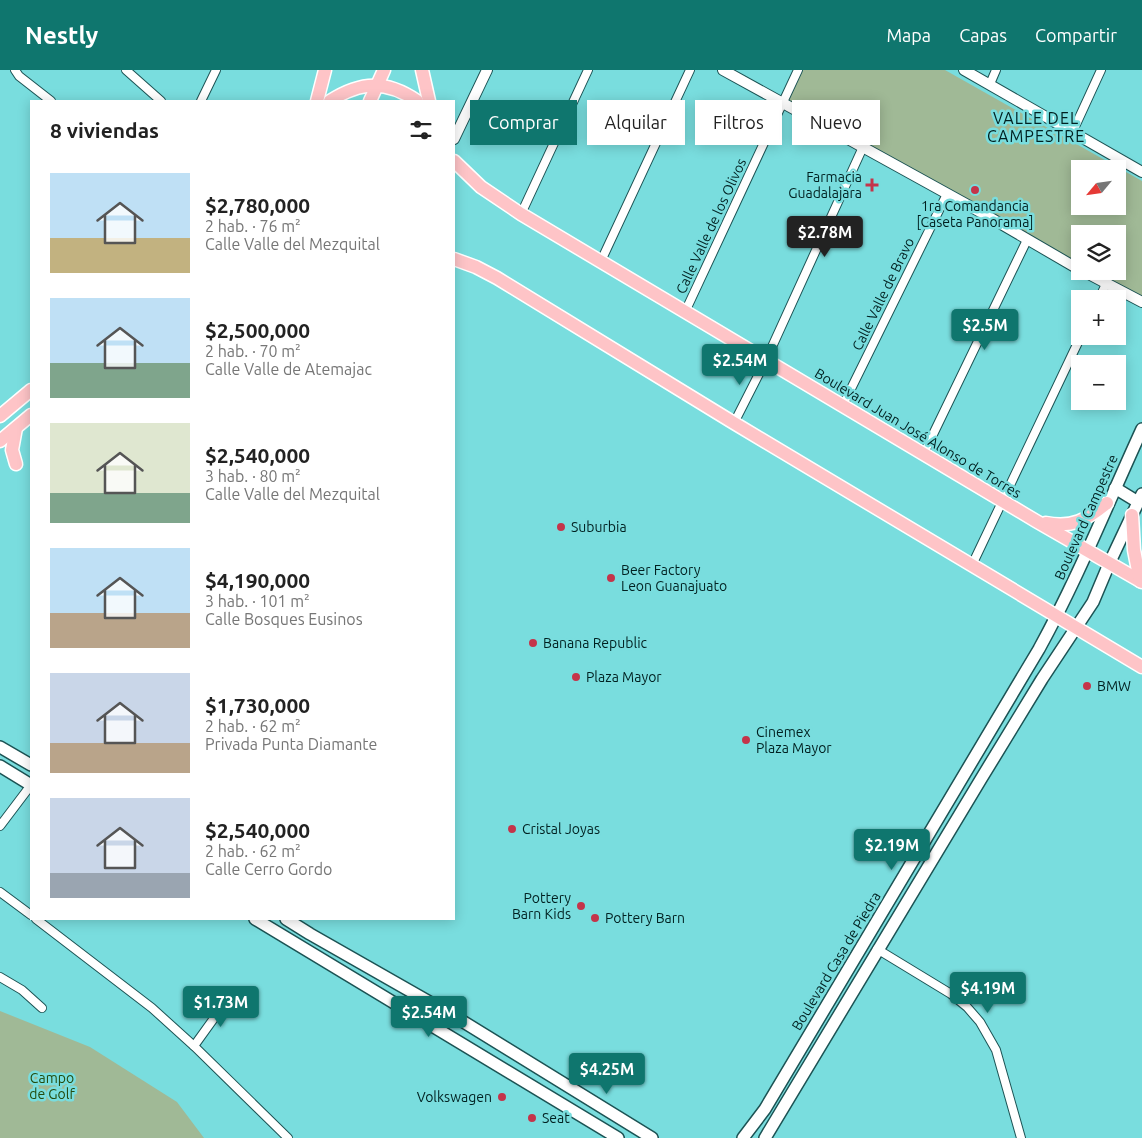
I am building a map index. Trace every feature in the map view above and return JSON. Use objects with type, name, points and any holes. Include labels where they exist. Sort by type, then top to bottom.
[{"type":"main road","points":[[317,100],[324,70]]},
{"type":"main road","points":[[371,100],[384,70]]},
{"type":"main road","points":[[422,70],[429,100]]},
{"type":"main road","points":[[332,100],[341,94],[363,86],[378,86],[395,90],[415,100]]},
{"type":"main road","name":"Boulevard Juan José Alonso de Torres","points":[[455,162],[481,187],[521,214],[1089,551],[1141,584]]},
{"type":"main road","points":[[455,259],[476,267],[497,278],[1076,628],[1141,670]]},
{"type":"main road","points":[[0,416],[30,391]]},
{"type":"main road","points":[[0,442],[30,416]]},
{"type":"main road","points":[[16,464],[12,450],[17,428]]},
{"type":"main road","name":"Boulevard Campestre","points":[[1056,616],[1089,551],[1107,504],[1142,429]]},
{"type":"main road","points":[[765,1138],[877,949],[1042,679],[1093,602],[1108,564],[1140,498],[1115,488]]},
{"type":"main road","points":[[1036,520],[1060,526],[1071,524],[1085,520],[1107,504]]},
{"type":"main road","points":[[1132,515],[1134,550],[1141,584]]},
{"type":"main road","name":"Boulevard Casa de Piedra","points":[[743,1138],[765,1109],[1032,661],[1056,616]]},
{"type":"main road","points":[[0,747],[30,764]]},
{"type":"main road","points":[[0,766],[30,784]]},
{"type":"main road","points":[[932,829],[945,838]]},
{"type":"main road","points":[[257,920],[618,1138]]},
{"type":"main road","points":[[288,920],[454,1016],[652,1138]]},
{"type":"street","points":[[15,70],[18,76],[50,100]]},
{"type":"street","points":[[126,70],[160,100]]},
{"type":"street","points":[[201,100],[216,70]]},
{"type":"street","points":[[455,137],[487,70]]},
{"type":"street","points":[[521,214],[588,70]]},
{"type":"street","points":[[601,261],[690,70]]},
{"type":"street","points":[[723,70],[1071,264]]},
{"type":"street","name":"Calle Valle de los Olivos","points":[[685,312],[798,70]]},
{"type":"street","points":[[964,70],[1142,172]]},
{"type":"street","points":[[990,84],[996,70]]},
{"type":"street","points":[[1073,131],[1101,70]]},
{"type":"street","points":[[734,422],[766,360],[863,147]]},
{"type":"street","name":"Calle Valle de Bravo","points":[[843,405],[947,194]]},
{"type":"street","points":[[924,453],[1027,240]]},
{"type":"street","points":[[1099,280],[1142,302]]},
{"type":"street","points":[[1103,290],[1106,284]]},
{"type":"street","points":[[972,566],[1077,345]]},
{"type":"street","points":[[0,826],[30,786]]},
{"type":"street","points":[[0,892],[30,914]]},
{"type":"street","points":[[37,920],[152,1008],[194,1046],[288,1138]]},
{"type":"street","points":[[877,949],[951,994],[967,1006],[980,1022],[996,1050],[1021,1138]]},
{"type":"street","points":[[0,977],[22,990],[42,1008]]},
{"type":"street","points":[[194,1046],[230,996]]},
{"type":"green space","points":[[803,70],[945,70],[1105,160],[1071,160],[1071,215],[1126,215],[1126,172],[1142,181],[1142,302],[1126,293],[1126,290],[1121,290],[1103,280],[1126,280],[1126,225],[1071,225],[1071,262],[863,145],[880,145],[880,100],[792,100],[792,105],[787,102]]},
{"type":"green space","name":"Campo de Golf","points":[[0,1011],[90,1047],[177,1102],[204,1138],[0,1138]]},
{"type":"place","name":"Farmacia Guadalajara","points":[[872,185]]},
{"type":"place","name":"1ra Comandancia [Caseta Panorama]","points":[[975,190]]},
{"type":"place","name":"Suburbia","points":[[561,527]]},
{"type":"place","name":"Beer Factory Leon Guanajuato","points":[[611,578]]},
{"type":"place","name":"Banana Republic","points":[[533,643]]},
{"type":"place","name":"Plaza Mayor","points":[[576,677]]},
{"type":"place","name":"BMW","points":[[1087,686]]},
{"type":"place","name":"Cinemex Plaza Mayor","points":[[746,740]]},
{"type":"place","name":"Cristal Joyas","points":[[512,829]]},
{"type":"place","name":"Pottery Barn Kids","points":[[581,906]]},
{"type":"place","name":"Pottery Barn","points":[[595,918]]},
{"type":"place","name":"Volkswagen","points":[[502,1097]]},
{"type":"place","name":"Seat","points":[[532,1118]]},
{"type":"district","name":"VALLE DEL CAMPESTRE","points":[[1036,127]]}]
